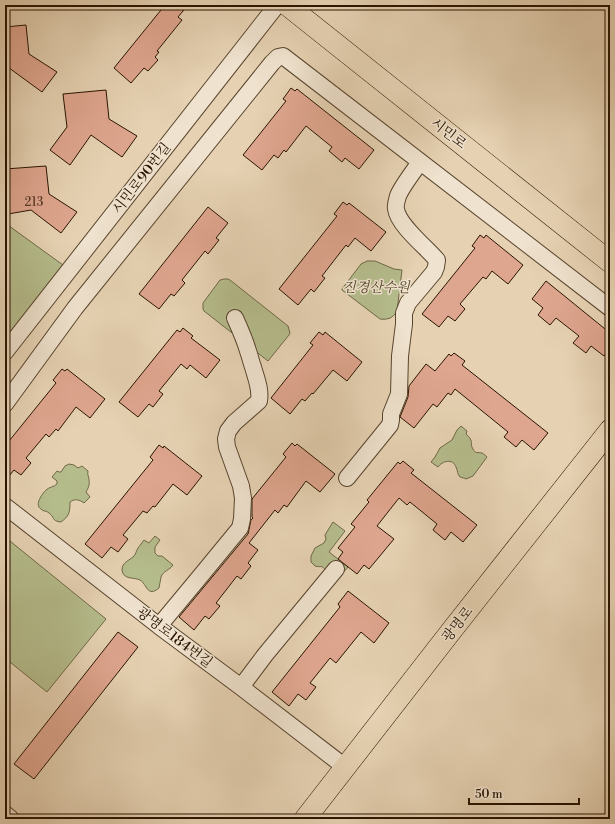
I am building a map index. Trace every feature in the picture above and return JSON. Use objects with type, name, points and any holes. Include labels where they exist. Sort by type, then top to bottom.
[{"type":"main road","name":"시민로","points":[[287,5],[610,262]]},
{"type":"main road","name":"광명로","points":[[305,819],[610,430]]},
{"type":"street","name":"시민로90번길","points":[[5,352],[277,5]]},
{"type":"street","points":[[5,404],[75,308],[256,82],[278,57],[283,56],[610,308]]},
{"type":"street","points":[[347,478],[390,425],[391,414],[398,394],[404,313],[408,303],[434,272],[436,266],[437,260],[404,225],[396,207],[398,196],[420,162]]},
{"type":"street","points":[[160,626],[204,574],[240,528],[243,498],[241,486],[227,447],[226,440],[228,431],[234,423],[258,401],[259,388],[248,351],[235,318]]},
{"type":"street","name":"광명로184번길","points":[[5,506],[345,767]]},
{"type":"street","points":[[241,687],[336,569]]},
{"type":"street","points":[[5,814],[11,819]]},
{"type":"green space","points":[[5,223],[63,265],[11,333],[5,333]]},
{"type":"green space","name":"진경산수원","points":[[367,261],[375,261],[394,269],[402,270],[397,311],[390,318],[380,319],[342,290],[361,264]]},
{"type":"green space","points":[[220,280],[230,280],[288,326],[290,333],[289,335],[268,361],[204,311],[203,303]]},
{"type":"green space","points":[[461,426],[467,431],[466,434],[471,441],[474,451],[482,453],[487,457],[473,476],[466,479],[459,476],[455,464],[450,461],[445,462],[438,467],[431,462],[440,448],[452,440],[457,430]]},
{"type":"green space","points":[[69,464],[78,468],[82,466],[88,471],[89,483],[86,492],[90,497],[84,503],[77,500],[70,502],[69,512],[66,518],[61,522],[54,520],[51,514],[39,507],[38,502],[46,490],[57,484],[57,481],[52,477],[57,471],[61,472],[65,466]]},
{"type":"green space","points":[[333,522],[345,531],[329,552],[348,567],[342,574],[326,571],[322,567],[315,566],[311,562],[311,556],[315,548],[324,543],[326,539],[325,535]]},
{"type":"green space","points":[[155,536],[160,540],[155,547],[155,553],[158,556],[162,556],[173,565],[162,575],[159,588],[152,592],[140,580],[129,578],[124,575],[122,567],[135,555],[144,540],[149,543]]},
{"type":"green space","points":[[5,537],[106,619],[47,692],[5,658]]},
{"type":"building","points":[[165,5],[188,5],[178,17],[182,20],[157,51],[159,52],[155,57],[158,60],[148,71],[144,68],[131,83],[114,68]]},
{"type":"building","points":[[26,25],[29,54],[57,72],[42,92],[5,65],[5,27]]},
{"type":"building","points":[[291,88],[295,91],[297,89],[374,150],[359,169],[345,158],[342,162],[329,151],[332,147],[306,126],[286,152],[284,150],[278,158],[274,155],[262,170],[243,155],[286,101],[283,99]]},
{"type":"building","points":[[106,90],[109,119],[137,136],[122,157],[91,135],[70,165],[50,150],[67,127],[63,94]]},
{"type":"building","points":[[46,166],[49,194],[77,212],[61,233],[31,210],[8,214],[5,189],[5,169]]},
{"type":"building","points":[[343,202],[347,205],[349,203],[386,232],[371,251],[355,238],[348,247],[346,245],[322,276],[325,278],[314,292],[311,289],[298,305],[279,289],[337,216],[334,214]]},
{"type":"building","points":[[208,207],[228,223],[216,238],[219,240],[208,254],[205,251],[182,280],[185,283],[174,296],[171,294],[159,309],[139,294]]},
{"type":"building","points":[[480,235],[484,238],[486,235],[523,265],[508,284],[492,271],[486,279],[483,277],[460,304],[465,309],[455,321],[448,316],[439,327],[422,314],[475,248],[472,246]]},
{"type":"building","points":[[546,281],[610,333],[610,348],[604,356],[591,346],[586,353],[573,343],[579,336],[556,318],[550,325],[538,315],[543,308],[532,299]]},
{"type":"building","points":[[183,328],[193,336],[191,338],[220,360],[206,378],[190,365],[187,369],[181,364],[159,391],[163,394],[153,407],[149,404],[138,417],[119,402],[177,330],[180,332]]},
{"type":"building","points":[[319,332],[323,335],[325,332],[362,362],[347,381],[333,370],[313,394],[312,393],[305,401],[302,399],[290,414],[271,398],[313,345],[310,343]]},
{"type":"building","points":[[454,353],[465,361],[462,365],[548,433],[534,450],[522,440],[516,447],[504,437],[508,432],[455,389],[451,395],[448,393],[437,407],[433,404],[414,428],[400,417],[408,397],[409,386],[426,364],[435,371],[449,354],[451,356]]},
{"type":"building","points":[[62,369],[65,371],[67,369],[105,399],[90,418],[76,407],[58,431],[56,429],[49,437],[46,434],[26,458],[31,463],[21,475],[14,470],[5,481],[5,446],[56,383],[53,380]]},
{"type":"building","points":[[292,443],[295,446],[297,444],[335,474],[320,492],[306,481],[287,507],[284,505],[278,513],[275,510],[249,543],[258,550],[248,563],[251,566],[241,579],[237,576],[216,603],[220,606],[209,619],[205,616],[194,630],[179,617],[248,534],[251,520],[253,518],[252,499],[286,457],[283,454]]},
{"type":"building","points":[[159,445],[163,448],[164,446],[202,476],[187,495],[173,484],[155,507],[153,506],[147,513],[143,511],[123,535],[128,539],[118,552],[111,547],[102,558],[85,544],[153,460],[150,457]]},
{"type":"building","points":[[403,461],[414,470],[411,473],[477,525],[463,542],[451,532],[445,540],[433,530],[437,524],[410,502],[407,505],[399,498],[377,526],[394,539],[369,569],[364,565],[357,574],[338,559],[343,552],[338,548],[355,527],[351,524],[369,502],[367,500],[398,462],[400,464]]},
{"type":"building","points":[[348,591],[389,623],[374,643],[361,632],[336,663],[330,658],[310,683],[316,687],[306,700],[298,694],[289,706],[272,692],[340,607],[338,604]]},
{"type":"building","points":[[118,632],[138,647],[34,779],[14,764]]}]
